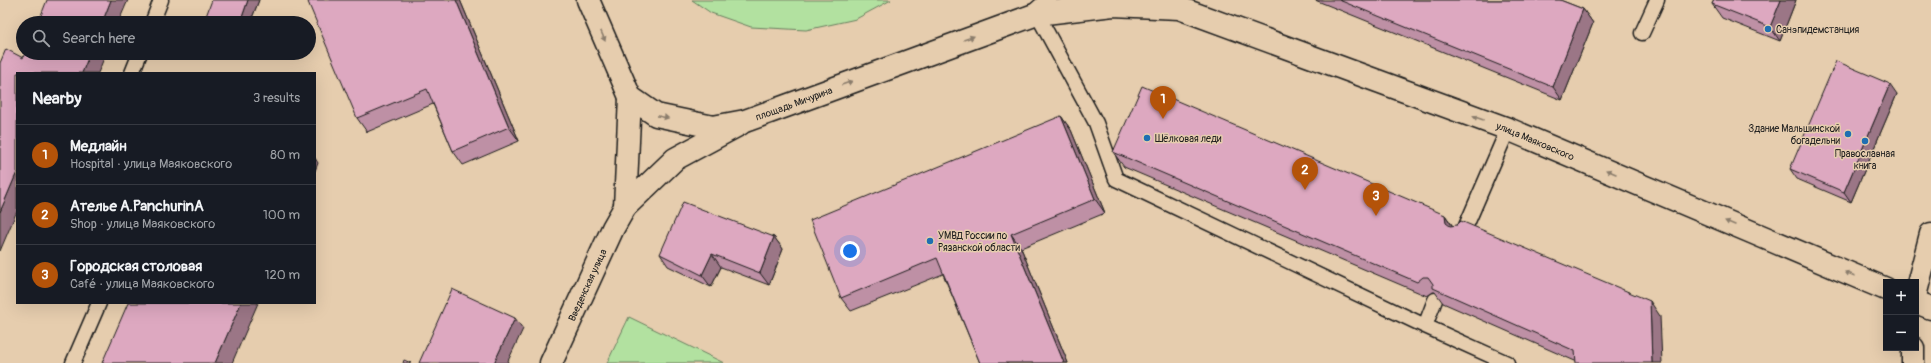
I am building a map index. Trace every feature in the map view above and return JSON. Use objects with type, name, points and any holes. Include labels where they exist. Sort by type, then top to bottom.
[{"type":"street","points":[[588,0],[630,97]]},
{"type":"street","name":"улица Маяковского","points":[[1045,7],[1174,4],[1508,129],[1883,288]]},
{"type":"street","name":"площадь Мичурина","points":[[630,97],[656,115],[714,127],[745,121],[1045,7]]},
{"type":"street","name":"Введенская улица","points":[[625,207],[630,97]]},
{"type":"street","name":"Введенская улица","points":[[551,363],[613,228],[625,207],[675,158],[745,121]]},
{"type":"street","points":[[1919,280],[1931,234]]},
{"type":"street","points":[[1919,303],[1931,308]]},
{"type":"street","points":[[1913,351],[1913,363]]},
{"type":"lane","points":[[155,16],[161,0]]},
{"type":"lane","points":[[1642,32],[1657,0]]},
{"type":"lane","points":[[1045,7],[1096,123],[1116,179],[1425,326],[1507,363]]},
{"type":"lane","points":[[132,72],[137,60]]},
{"type":"lane","points":[[1463,233],[1508,129]]},
{"type":"lane","points":[[1425,326],[1435,300]]},
{"type":"lane","points":[[73,363],[100,304]]},
{"type":"green space","points":[[692,0],[891,0],[856,19],[806,30],[751,27],[711,13]]},
{"type":"green space","points":[[629,317],[724,363],[607,363]]},
{"type":"building","points":[[47,0],[111,0],[105,16],[41,16]]},
{"type":"building","points":[[212,0],[248,0],[242,16],[206,16]]},
{"type":"building","points":[[313,0],[456,0],[509,127],[453,151],[427,89],[357,118],[316,21],[316,16],[314,16],[308,2]]},
{"type":"building","points":[[1339,0],[1560,0],[1583,9],[1553,87]]},
{"type":"building","points":[[1714,0],[1781,0],[1770,27],[1712,4]]},
{"type":"building","points":[[6,49],[16,54],[16,60],[87,60],[82,72],[16,72],[16,174],[0,212],[0,63]]},
{"type":"building","name":"Здание Мальшинской богадельни","points":[[1836,61],[1890,84],[1844,192],[1790,169]]},
{"type":"building","points":[[1142,86],[1445,215],[1446,223],[1450,226],[1457,225],[1461,221],[1650,301],[1652,363],[1576,363],[1575,351],[1433,288],[1433,284],[1428,277],[1423,277],[1417,282],[1113,152]]},
{"type":"building","name":"УМВД России по Рязанской области","points":[[1061,116],[1095,199],[1011,234],[1064,363],[980,363],[937,258],[841,298],[810,220]]},
{"type":"building","points":[[683,202],[774,237],[760,273],[712,254],[702,275],[660,254]]},
{"type":"building","points":[[452,289],[515,318],[494,363],[419,363]]},
{"type":"building","points":[[128,304],[241,304],[215,363],[102,363]]},
{"type":"building","points":[[404,360],[411,363],[403,363]]},
{"type":"place","name":"Санэпидемстанция","points":[[1768,29]]},
{"type":"place","name":"Медлайн","points":[[1163,119]]},
{"type":"place","name":"Здание Мальшинской богадельни","points":[[1848,134]]},
{"type":"place","name":"Шёлковая леди","points":[[1147,138]]},
{"type":"place","name":"Православная книга","points":[[1865,141]]},
{"type":"place","name":"Ателье A.PanchurinA","points":[[1305,190]]},
{"type":"place","name":"Городская столовая","points":[[1376,216]]},
{"type":"place","name":"УМВД России по Рязанской области","points":[[930,241]]}]
